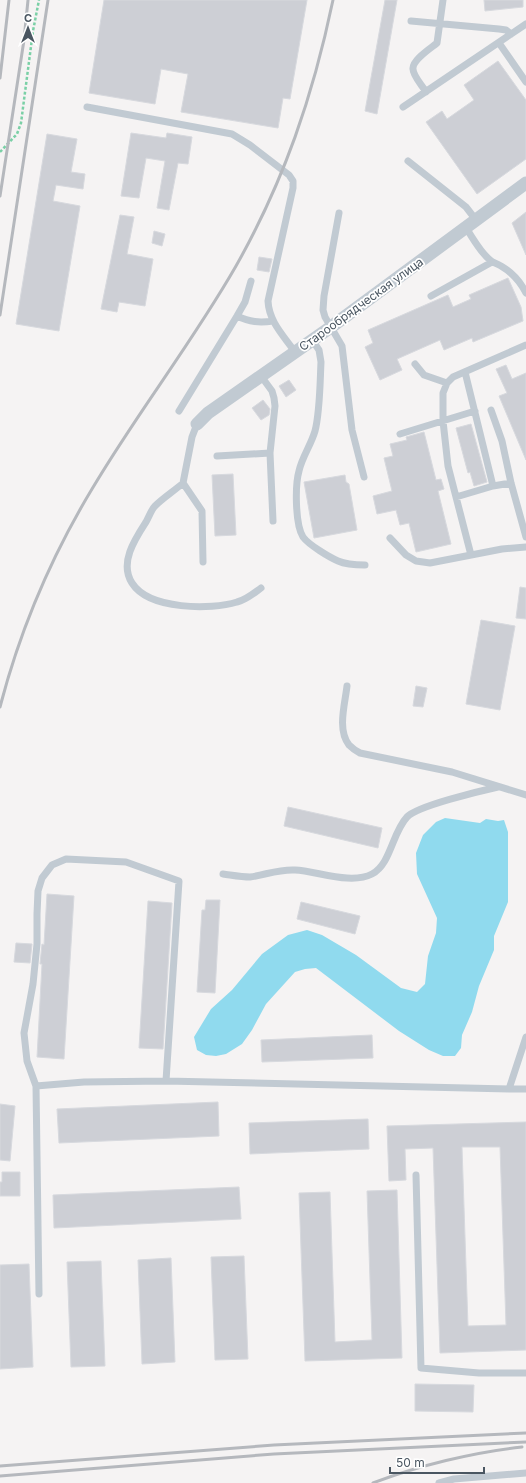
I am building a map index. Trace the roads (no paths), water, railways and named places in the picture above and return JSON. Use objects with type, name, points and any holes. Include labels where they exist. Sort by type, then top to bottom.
[{"type":"street","name":"Старообрядческая улица","points":[[197,424],[208,412],[331,327],[525,185]]},
{"type":"lane","points":[[426,92],[414,74],[412,68],[415,62],[437,43],[443,0]]},
{"type":"lane","points":[[410,21],[499,29],[506,30],[511,34]]},
{"type":"lane","points":[[403,107],[526,24]]},
{"type":"lane","points":[[499,43],[526,82]]},
{"type":"lane","points":[[87,107],[232,134],[250,145],[289,175],[293,181],[293,188],[268,301],[269,312],[273,321],[296,352]]},
{"type":"lane","points":[[408,161],[466,207],[471,224],[486,257],[512,273],[526,293]]},
{"type":"lane","points":[[339,213],[323,303],[325,317],[342,346],[352,430],[364,477]]},
{"type":"lane","points":[[431,296],[492,262]]},
{"type":"lane","points":[[179,411],[245,302],[251,281]]},
{"type":"lane","points":[[237,316],[248,321],[260,323],[273,321]]},
{"type":"lane","points":[[312,340],[319,350],[321,362],[315,431],[299,469],[297,479],[296,491],[299,528],[304,538],[312,545],[338,561],[346,564],[365,565]]},
{"type":"lane","points":[[471,555],[448,466],[443,421],[443,393],[447,383],[453,377],[526,345]]},
{"type":"lane","points":[[415,364],[424,375],[447,383]]},
{"type":"lane","points":[[465,372],[492,486]]},
{"type":"lane","points":[[261,376],[272,391],[275,406],[270,453],[273,522]]},
{"type":"lane","points":[[491,410],[502,441],[511,483],[526,537]]},
{"type":"lane","points":[[400,434],[475,411]]},
{"type":"lane","points":[[197,424],[192,437],[183,483],[155,507],[132,543],[128,556],[128,571],[132,583],[140,592],[152,598],[167,603],[186,606],[216,606],[239,602],[261,588]]},
{"type":"lane","points":[[217,456],[270,453]]},
{"type":"lane","points":[[183,483],[202,511],[203,562]]},
{"type":"lane","points":[[456,497],[492,486],[511,483]]},
{"type":"lane","points":[[390,538],[406,554],[416,561],[430,563],[526,547]]},
{"type":"lane","points":[[347,686],[343,721],[344,736],[350,746],[360,753],[452,772],[526,795]]},
{"type":"lane","points":[[223,874],[249,877],[276,870],[295,870],[344,878],[359,878],[372,874],[381,866],[388,854],[399,827],[408,816],[422,808],[498,787]]},
{"type":"lane","points":[[39,1294],[36,1086],[27,1061],[24,1033],[33,984],[37,944],[38,891],[42,878],[52,865],[66,859],[126,862],[178,881],[166,1081]]},
{"type":"lane","points":[[509,1089],[526,1037]]},
{"type":"lane","points":[[36,1086],[84,1082],[166,1081],[526,1089]]},
{"type":"lane","points":[[416,1175],[421,1368],[479,1373],[526,1373]]},
{"type":"lane","points":[[439,1483],[454,1479],[526,1473]]},
{"type":"water","points":[[445,818],[480,823],[486,819],[498,821],[504,820],[508,832],[508,902],[494,936],[494,950],[479,986],[472,1012],[462,1035],[461,1048],[455,1056],[443,1056],[429,1050],[399,1031],[316,968],[295,972],[266,1004],[252,1030],[242,1044],[226,1054],[216,1056],[206,1055],[197,1050],[194,1037],[211,1009],[232,990],[262,954],[288,935],[307,930],[322,935],[356,955],[401,988],[417,992],[425,984],[428,956],[436,933],[437,918],[417,874],[416,853],[423,835],[436,822]]},
{"type":"railway","points":[[0,78],[9,0]]},
{"type":"railway","points":[[0,196],[24,40],[28,0]]},
{"type":"railway","points":[[0,315],[48,0]]},
{"type":"railway","points":[[0,707],[27,622],[63,541],[109,461],[219,295],[236,266],[269,202],[283,170],[306,104],[325,36],[333,0]]},
{"type":"railway","points":[[0,1466],[274,1445],[526,1433]]},
{"type":"railway","points":[[0,1476],[274,1454],[526,1442]]},
{"type":"railway","points":[[373,1483],[446,1460],[485,1452],[522,1447]]}]
